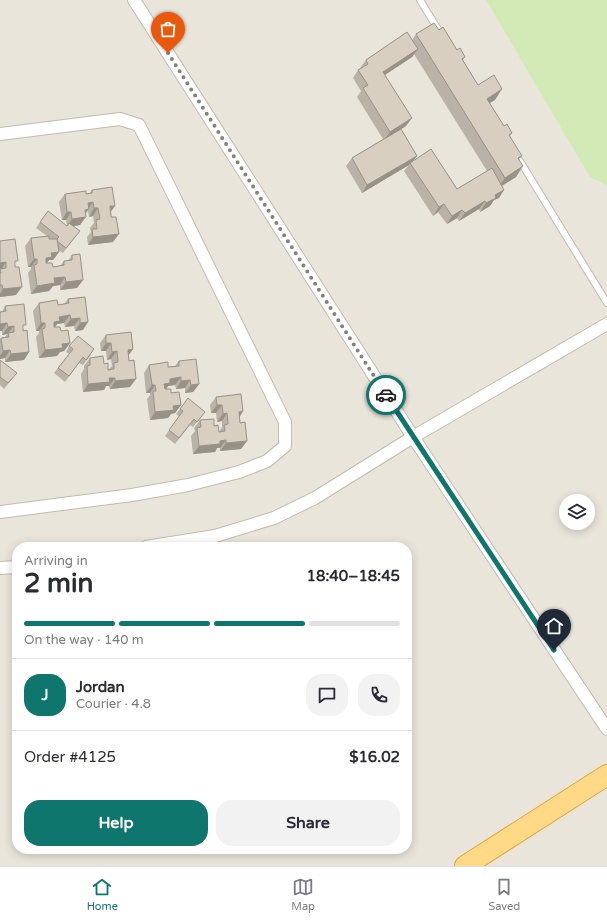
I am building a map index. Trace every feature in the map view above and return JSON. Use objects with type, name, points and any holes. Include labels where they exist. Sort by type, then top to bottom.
[{"type":"highway","points":[[465,866],[607,775]]},
{"type":"street","points":[[134,0],[413,437],[607,729]]},
{"type":"street","points":[[0,134],[120,119],[138,125],[285,422],[285,446],[267,461],[239,472],[188,485],[132,495],[0,512]]},
{"type":"street","points":[[177,542],[214,536],[274,518],[315,498],[413,437],[607,324]]},
{"type":"street","points":[[0,568],[12,567]]},
{"type":"lane","points":[[420,0],[445,40]]},
{"type":"lane","points":[[516,155],[607,303]]},
{"type":"shaded area","points":[[0,0],[607,0],[607,866],[0,866]]},
{"type":"green space","points":[[486,0],[607,0],[607,185],[590,177]]},
{"type":"building","points":[[434,23],[439,30],[443,27],[457,50],[460,48],[465,57],[462,59],[478,85],[494,75],[502,89],[487,99],[504,126],[507,124],[512,133],[509,135],[522,156],[518,158],[523,166],[505,178],[416,34]]},
{"type":"building","points":[[407,32],[418,49],[383,72],[412,118],[390,132],[363,88],[368,85],[358,70],[368,64],[366,60]]},
{"type":"building","points":[[401,129],[417,156],[367,185],[352,158]]},
{"type":"building","points":[[431,149],[457,189],[492,168],[504,190],[495,195],[496,198],[486,203],[485,201],[465,213],[462,210],[452,216],[444,204],[439,207],[410,163]]},
{"type":"building","points":[[112,187],[115,206],[110,206],[111,217],[116,217],[119,234],[93,237],[92,229],[97,229],[96,220],[100,219],[98,208],[94,208],[93,202],[88,203],[89,209],[85,210],[86,217],[72,219],[71,212],[67,212],[65,194],[86,191],[86,194],[92,193],[92,190]]},
{"type":"building","points":[[48,211],[67,226],[69,223],[80,231],[66,248],[57,241],[59,237],[40,222]]},
{"type":"building","points":[[49,236],[49,239],[57,239],[59,252],[51,253],[52,257],[46,258],[46,263],[52,263],[53,267],[64,265],[64,261],[72,260],[72,255],[80,254],[83,280],[66,282],[65,277],[54,278],[55,283],[37,286],[34,265],[37,264],[37,259],[34,259],[31,238]]},
{"type":"building","points":[[15,239],[18,261],[15,261],[15,267],[19,267],[22,287],[3,289],[2,285],[0,285],[0,269],[6,268],[6,262],[0,263],[0,241]]},
{"type":"building","points":[[85,297],[88,322],[80,323],[80,318],[71,319],[70,315],[59,317],[60,321],[54,322],[54,327],[60,327],[61,331],[68,330],[70,343],[62,344],[63,348],[45,350],[42,329],[45,328],[45,323],[41,323],[39,303],[57,300],[58,305],[69,303],[68,299]]},
{"type":"building","points":[[24,304],[26,325],[23,325],[23,331],[27,330],[29,352],[11,354],[10,350],[3,351],[1,338],[9,337],[8,333],[14,332],[14,326],[8,327],[7,323],[0,324],[0,312],[6,311],[5,306]]},
{"type":"building","points":[[131,332],[133,349],[128,350],[129,361],[134,360],[136,379],[115,381],[115,378],[109,378],[110,382],[88,384],[87,366],[90,365],[90,358],[103,356],[104,364],[108,363],[108,370],[114,369],[114,363],[118,362],[117,351],[112,352],[111,343],[106,343],[106,335]]},
{"type":"building","points":[[78,336],[94,349],[86,360],[83,357],[69,376],[58,368],[73,349],[69,346]]},
{"type":"building","points":[[196,359],[199,384],[191,385],[190,380],[181,381],[181,377],[170,379],[170,383],[164,384],[165,389],[171,389],[171,393],[179,392],[181,405],[173,406],[174,410],[155,412],[153,391],[156,391],[155,385],[152,385],[149,365],[168,362],[168,367],[179,366],[179,361]]},
{"type":"building","points":[[0,360],[17,373],[8,383],[0,377]]},
{"type":"building","points":[[241,394],[243,411],[239,412],[240,423],[245,422],[247,441],[226,443],[226,440],[220,441],[220,444],[199,446],[197,428],[201,427],[200,420],[214,419],[214,426],[218,425],[219,432],[225,431],[224,425],[228,424],[227,413],[223,414],[222,405],[217,405],[216,397]]},
{"type":"building","points":[[188,398],[205,412],[197,422],[194,419],[179,438],[169,430],[183,411],[180,409]]},
{"type":"way so far","points":[[168,53],[386,395]]},
{"type":"route","points":[[386,395],[554,650]]}]
